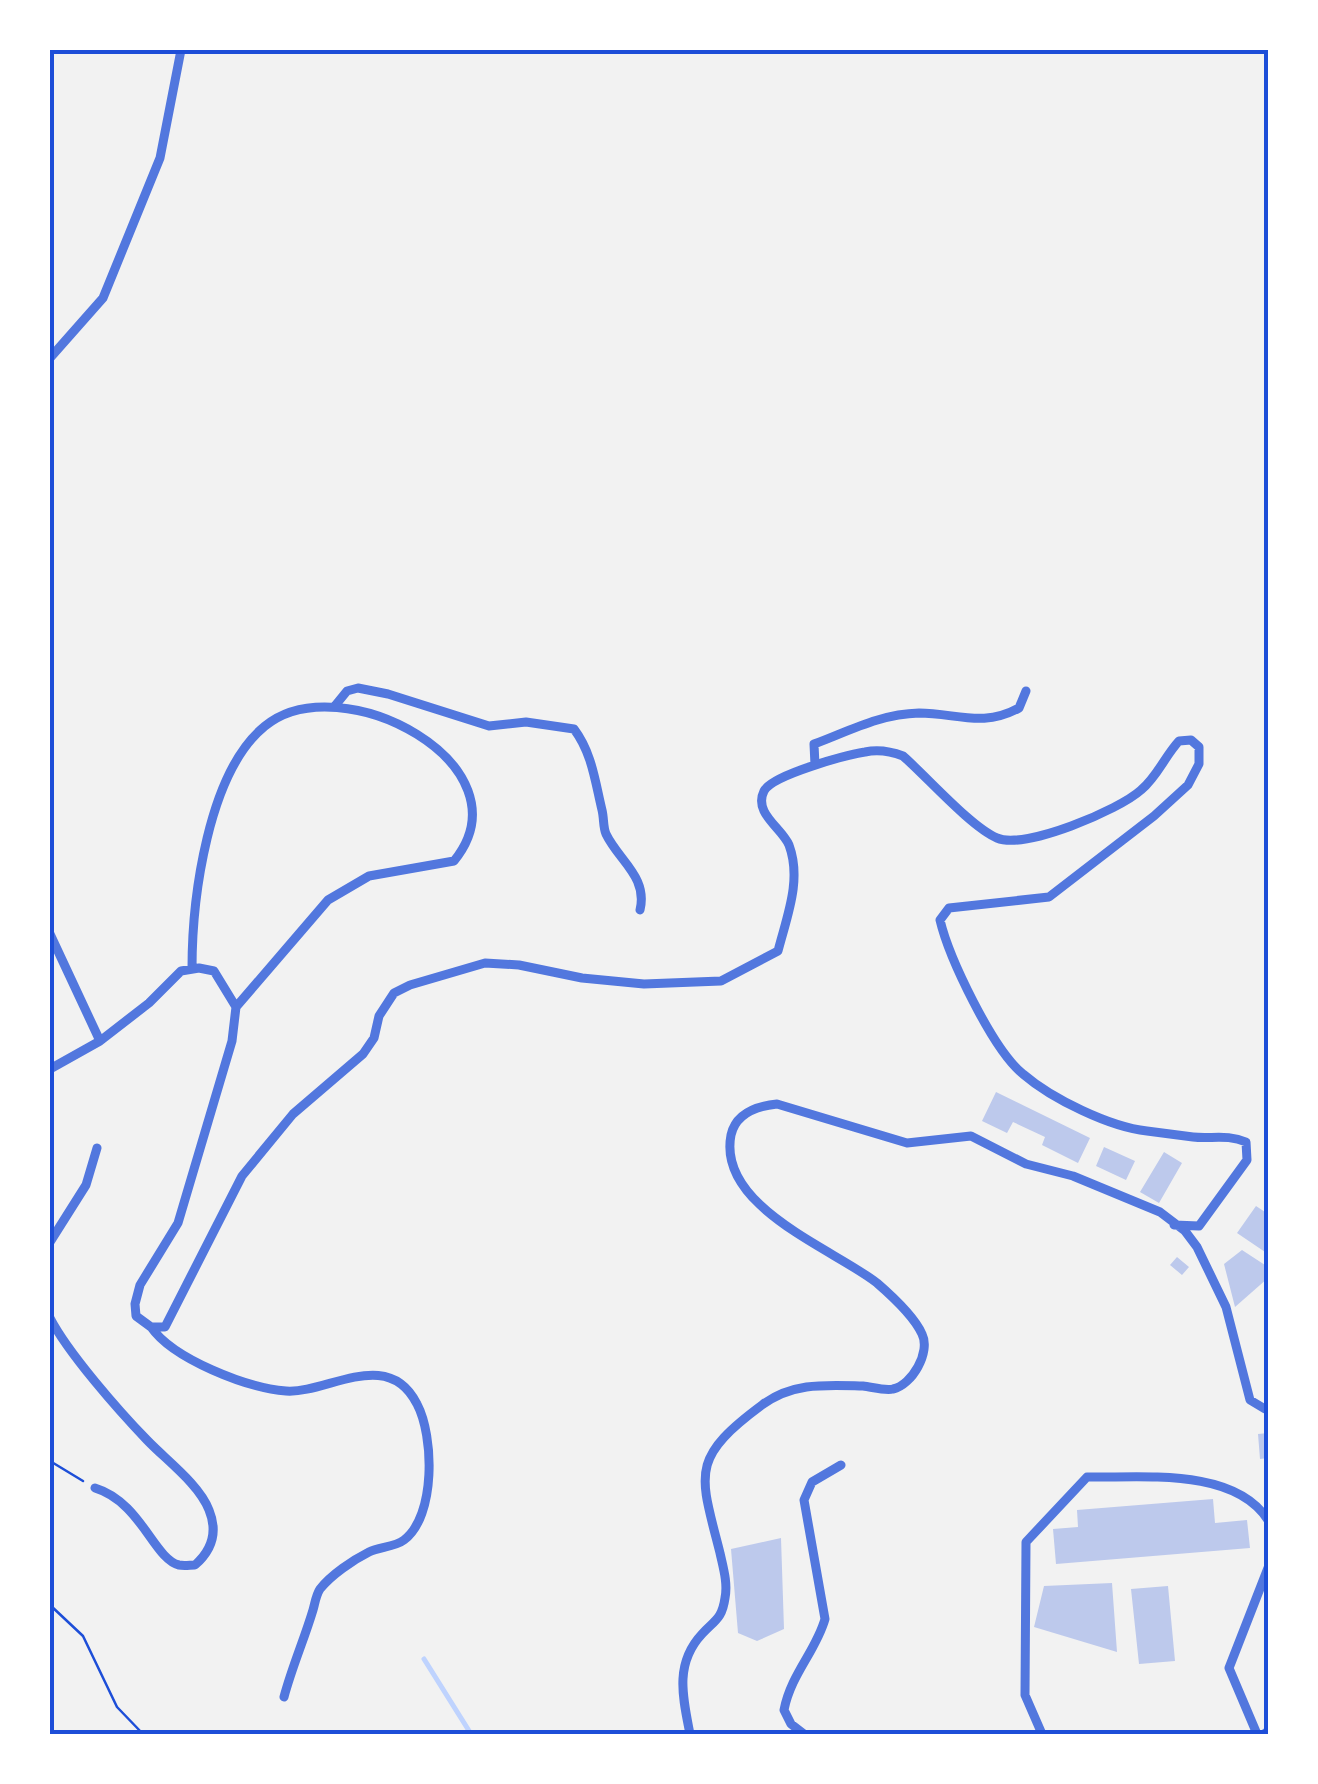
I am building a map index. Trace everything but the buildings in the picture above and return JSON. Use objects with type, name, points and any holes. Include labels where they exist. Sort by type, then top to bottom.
[{"type":"street","points":[[50,358],[103,298],[160,158],[181,50]]},
{"type":"street","points":[[334,707],[346,691],[358,688],[489,726],[526,722],[574,728],[586,744],[593,766],[604,831],[640,883],[644,895],[640,910]]},
{"type":"street","points":[[815,765],[814,744],[856,725],[918,713],[998,718],[1019,708],[1026,691]]},
{"type":"street","points":[[192,968],[196,894],[221,789],[239,754],[267,723],[296,712],[334,707],[374,714],[445,755],[464,779],[472,806],[472,825],[466,846],[454,861],[369,876],[328,900],[236,1007],[228,1056],[178,1223],[140,1285],[135,1304],[136,1316],[171,1347],[235,1379],[288,1392],[346,1377],[377,1375],[403,1385],[416,1400],[426,1424],[429,1469],[422,1518],[403,1542],[370,1552],[318,1591],[284,1697]]},
{"type":"street","points":[[151,1327],[164,1328],[242,1176],[293,1114],[364,1054],[374,1038],[379,1016],[394,993],[485,963],[644,984],[721,981],[778,952],[797,872],[787,840],[762,805],[764,791],[772,783],[815,765],[865,752],[888,750],[903,756],[980,827],[999,840],[1016,840],[1053,834],[1139,792],[1179,741],[1191,740],[1199,748],[1199,764],[1188,785],[1049,897],[950,908],[940,920],[943,935],[984,1020],[1020,1072],[1050,1093],[1121,1126],[1194,1137],[1235,1137],[1246,1142],[1247,1160],[1199,1226],[1174,1225]]},
{"type":"street","points":[[50,934],[100,1041]]},
{"type":"street","points":[[50,1069],[100,1041],[149,1003],[181,970],[214,971],[236,1007]]},
{"type":"street","points":[[690,1734],[682,1695],[682,1666],[702,1634],[714,1626],[723,1610],[726,1592],[723,1565],[705,1504],[702,1476],[708,1460],[727,1435],[780,1392],[799,1386],[893,1390],[909,1380],[925,1346],[922,1334],[876,1282],[781,1222],[750,1194],[733,1170],[731,1134],[738,1120],[756,1106],[777,1104],[908,1143],[971,1136],[1026,1164],[1073,1176],[1160,1212],[1197,1247],[1226,1307],[1250,1400],[1268,1407]]},
{"type":"street","points":[[50,1242],[86,1185],[97,1148]]},
{"type":"street","points":[[50,1318],[132,1425],[194,1487],[209,1508],[214,1535],[208,1554],[196,1565],[177,1565],[164,1556],[125,1503],[110,1492],[95,1488]]},
{"type":"street","points":[[804,1734],[791,1724],[784,1710],[806,1654],[820,1638],[825,1619],[804,1500],[812,1482],[841,1464]]},
{"type":"street","points":[[1042,1734],[1025,1695],[1026,1542],[1087,1477],[1198,1478],[1258,1504],[1268,1520]]},
{"type":"street","points":[[1263,1733],[1229,1668],[1268,1568]]},
{"type":"path","points":[[50,1461],[95,1488]]},
{"type":"path","points":[[50,1605],[83,1636],[117,1706],[144,1734]]},
{"type":"waterway","points":[[424,1659],[471,1734]]}]
